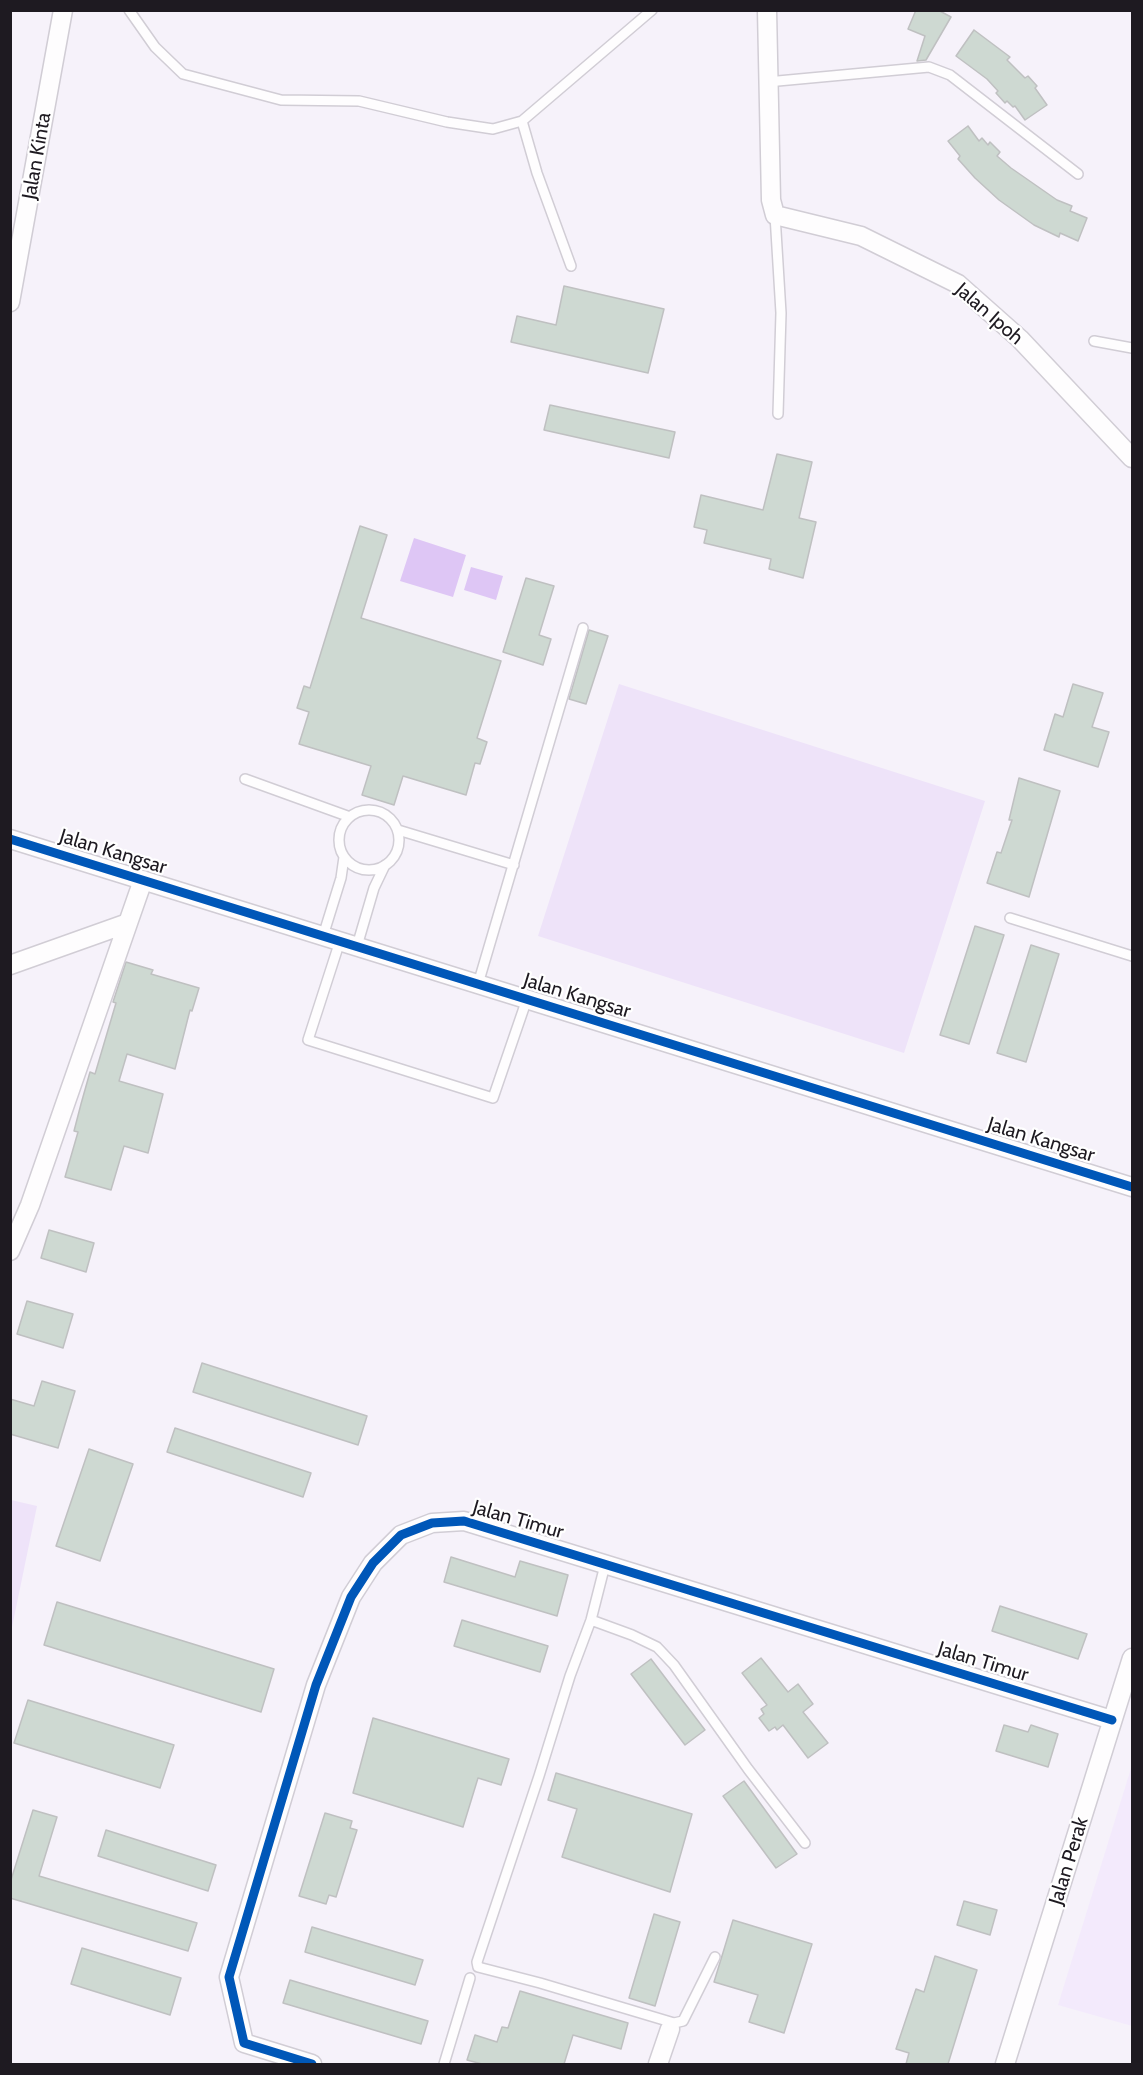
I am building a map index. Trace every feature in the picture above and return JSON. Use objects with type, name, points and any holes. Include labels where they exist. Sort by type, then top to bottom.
[{"type":"street","name":"Jalan Kinta","points":[[10,302],[63,10]]},
{"type":"street","points":[[767,10],[771,200],[775,215]]},
{"type":"street","name":"Jalan Ipoh","points":[[775,215],[861,236],[958,284],[1020,339],[1132,458]]},
{"type":"street","name":"Jalan Kangsar","points":[[10,839],[1132,1187]]},
{"type":"street","points":[[10,1251],[30,1205],[143,880]]},
{"type":"street","points":[[10,965],[128,923]]},
{"type":"street","name":"Jalan Timur","points":[[312,2064],[244,2043],[229,1977],[316,1685],[351,1597],[373,1563],[401,1536],[432,1523],[464,1521],[1112,1720]]},
{"type":"street","name":"Jalan Perak","points":[[1005,2064],[1132,1658]]},
{"type":"street","points":[[658,2064],[670,2029]]},
{"type":"lane","points":[[129,10],[155,47],[183,74],[204,81],[281,100],[358,101],[447,122],[493,129],[522,121],[652,10]]},
{"type":"lane","points":[[767,82],[929,67],[950,75],[1078,174]]},
{"type":"lane","points":[[522,121],[537,173],[571,266]]},
{"type":"lane","points":[[775,215],[781,313],[778,414]]},
{"type":"lane","points":[[1094,341],[1132,348]]},
{"type":"lane","points":[[478,984],[583,628]]},
{"type":"lane","points":[[245,779],[350,817]]},
{"type":"lane","points":[[363,810],[378,811],[390,818],[398,830],[398,850],[393,859],[377,869],[358,868],[344,857],[339,846],[342,825],[350,817],[363,810]]},
{"type":"lane","points":[[398,830],[514,865]]},
{"type":"lane","points":[[340,941],[341,878],[344,857]]},
{"type":"lane","points":[[385,866],[374,888],[340,941],[308,1040],[493,1098],[527,999]]},
{"type":"lane","points":[[1011,918],[1132,956]]},
{"type":"lane","points":[[605,1565],[591,1620],[570,1676],[477,1962],[478,1967],[674,2023],[683,2021],[715,1957]]},
{"type":"lane","points":[[591,1620],[657,1647],[674,1665],[748,1769],[805,1843]]},
{"type":"lane","points":[[444,2064],[470,1978]]},
{"type":"shaded area","points":[[414,538],[466,555],[453,597],[400,581]]},
{"type":"shaded area","points":[[471,567],[503,576],[496,600],[464,590]]},
{"type":"shaded area","points":[[619,684],[985,801],[904,1053],[538,936]]},
{"type":"shaded area","points":[[10,1500],[37,1506],[11,1632]]},
{"type":"shaded area","points":[[1132,1765],[1132,2026],[1058,2005]]},
{"type":"building","points":[[916,10],[938,10],[951,17],[926,60],[917,61],[925,36],[908,29]]},
{"type":"building","points":[[974,30],[1010,57],[1007,60],[1025,78],[1028,76],[1037,86],[1035,88],[1047,105],[1025,120],[1015,106],[1013,107],[1007,101],[1005,103],[987,79],[956,56]]},
{"type":"building","points":[[968,126],[979,141],[982,138],[988,145],[990,142],[1000,152],[997,156],[1011,168],[1057,200],[1072,206],[1070,211],[1087,218],[1078,241],[1060,233],[1059,237],[1034,225],[999,200],[975,178],[958,159],[960,156],[948,141]]},
{"type":"building","points":[[564,286],[664,309],[648,373],[511,342],[517,316],[556,325]]},
{"type":"building","points":[[550,405],[675,432],[669,458],[544,430]]},
{"type":"building","points":[[777,454],[812,462],[799,518],[816,522],[803,578],[769,569],[771,559],[704,543],[707,530],[694,527],[701,495],[763,510]]},
{"type":"building","points":[[360,526],[387,535],[361,618],[501,661],[477,738],[487,742],[480,764],[475,763],[466,795],[403,776],[394,805],[362,795],[371,766],[299,744],[309,712],[297,708],[304,686],[310,688]]},
{"type":"building","points":[[526,578],[554,586],[539,635],[551,639],[543,665],[503,652]]},
{"type":"building","points":[[589,630],[608,636],[586,704],[569,699]]},
{"type":"building","points":[[1073,684],[1103,693],[1092,727],[1109,732],[1098,767],[1044,750],[1055,714],[1063,717]]},
{"type":"building","points":[[1019,778],[1060,791],[1029,897],[987,883],[997,852],[1001,853],[1012,820],[1009,820]]},
{"type":"building","points":[[975,926],[1004,935],[969,1044],[940,1035]]},
{"type":"building","points":[[1031,945],[1059,954],[1026,1062],[997,1053]]},
{"type":"building","points":[[126,962],[153,970],[151,974],[199,988],[192,1011],[190,1010],[175,1069],[127,1054],[119,1081],[163,1094],[148,1153],[124,1146],[111,1190],[65,1177],[78,1132],[74,1131],[90,1072],[95,1074],[116,1003],[113,1002]]},
{"type":"building","points":[[49,1230],[94,1243],[86,1272],[41,1258]]},
{"type":"building","points":[[27,1301],[73,1314],[63,1348],[17,1334]]},
{"type":"building","points":[[202,1363],[367,1416],[358,1445],[193,1392]]},
{"type":"building","points":[[42,1381],[75,1391],[58,1448],[10,1434],[10,1399],[34,1406]]},
{"type":"building","points":[[175,1428],[311,1473],[303,1497],[167,1452]]},
{"type":"building","points":[[89,1449],[133,1464],[100,1561],[56,1546]]},
{"type":"building","points":[[451,1557],[515,1577],[520,1561],[568,1575],[557,1616],[444,1582]]},
{"type":"building","points":[[57,1602],[274,1669],[261,1712],[44,1645]]},
{"type":"building","points":[[1000,1606],[1087,1634],[1078,1659],[992,1631]]},
{"type":"building","points":[[462,1620],[548,1646],[540,1672],[454,1646]]},
{"type":"building","points":[[761,1658],[788,1692],[798,1684],[813,1704],[803,1712],[828,1743],[808,1758],[783,1725],[777,1730],[775,1727],[769,1731],[759,1718],[764,1714],[761,1709],[767,1705],[742,1673]]},
{"type":"building","points":[[651,1659],[705,1730],[685,1745],[631,1674]]},
{"type":"building","points":[[28,1700],[174,1745],[160,1788],[14,1743]]},
{"type":"building","points":[[373,1718],[509,1759],[501,1785],[478,1778],[463,1827],[353,1793]]},
{"type":"building","points":[[1004,1725],[1028,1732],[1031,1725],[1058,1734],[1048,1767],[996,1751]]},
{"type":"building","points":[[556,1773],[692,1814],[670,1892],[562,1857],[577,1809],[548,1800]]},
{"type":"building","points":[[744,1781],[797,1854],[776,1868],[723,1796]]},
{"type":"building","points":[[33,1810],[57,1817],[39,1876],[197,1923],[188,1951],[10,1898],[10,1883]]},
{"type":"building","points":[[325,1813],[352,1821],[350,1828],[357,1830],[336,1897],[329,1895],[326,1904],[299,1896]]},
{"type":"building","points":[[106,1830],[216,1865],[208,1891],[98,1856]]},
{"type":"building","points":[[964,1901],[997,1910],[990,1935],[957,1925]]},
{"type":"building","points":[[654,1914],[680,1922],[655,2006],[629,1998]]},
{"type":"building","points":[[733,1920],[812,1944],[784,2033],[749,2022],[758,1995],[714,1982]]},
{"type":"building","points":[[312,1927],[423,1960],[415,1985],[305,1952]]},
{"type":"building","points":[[82,1948],[181,1978],[170,2015],[71,1984]]},
{"type":"building","points":[[935,1956],[977,1970],[948,2064],[906,2064],[909,2053],[896,2049],[916,1989],[924,1992]]},
{"type":"building","points":[[290,1980],[428,2021],[421,2044],[283,2003]]},
{"type":"building","points":[[520,1991],[628,2023],[621,2049],[573,2035],[564,2064],[482,2064],[467,2060],[475,2035],[497,2042],[502,2027],[508,2028]]},
{"type":"cycle path","points":[[10,839],[1132,1187]]},
{"type":"cycle path","points":[[312,2064],[244,2043],[229,1977],[316,1685],[351,1597],[373,1563],[401,1535],[432,1523],[464,1521],[1112,1720]]}]
